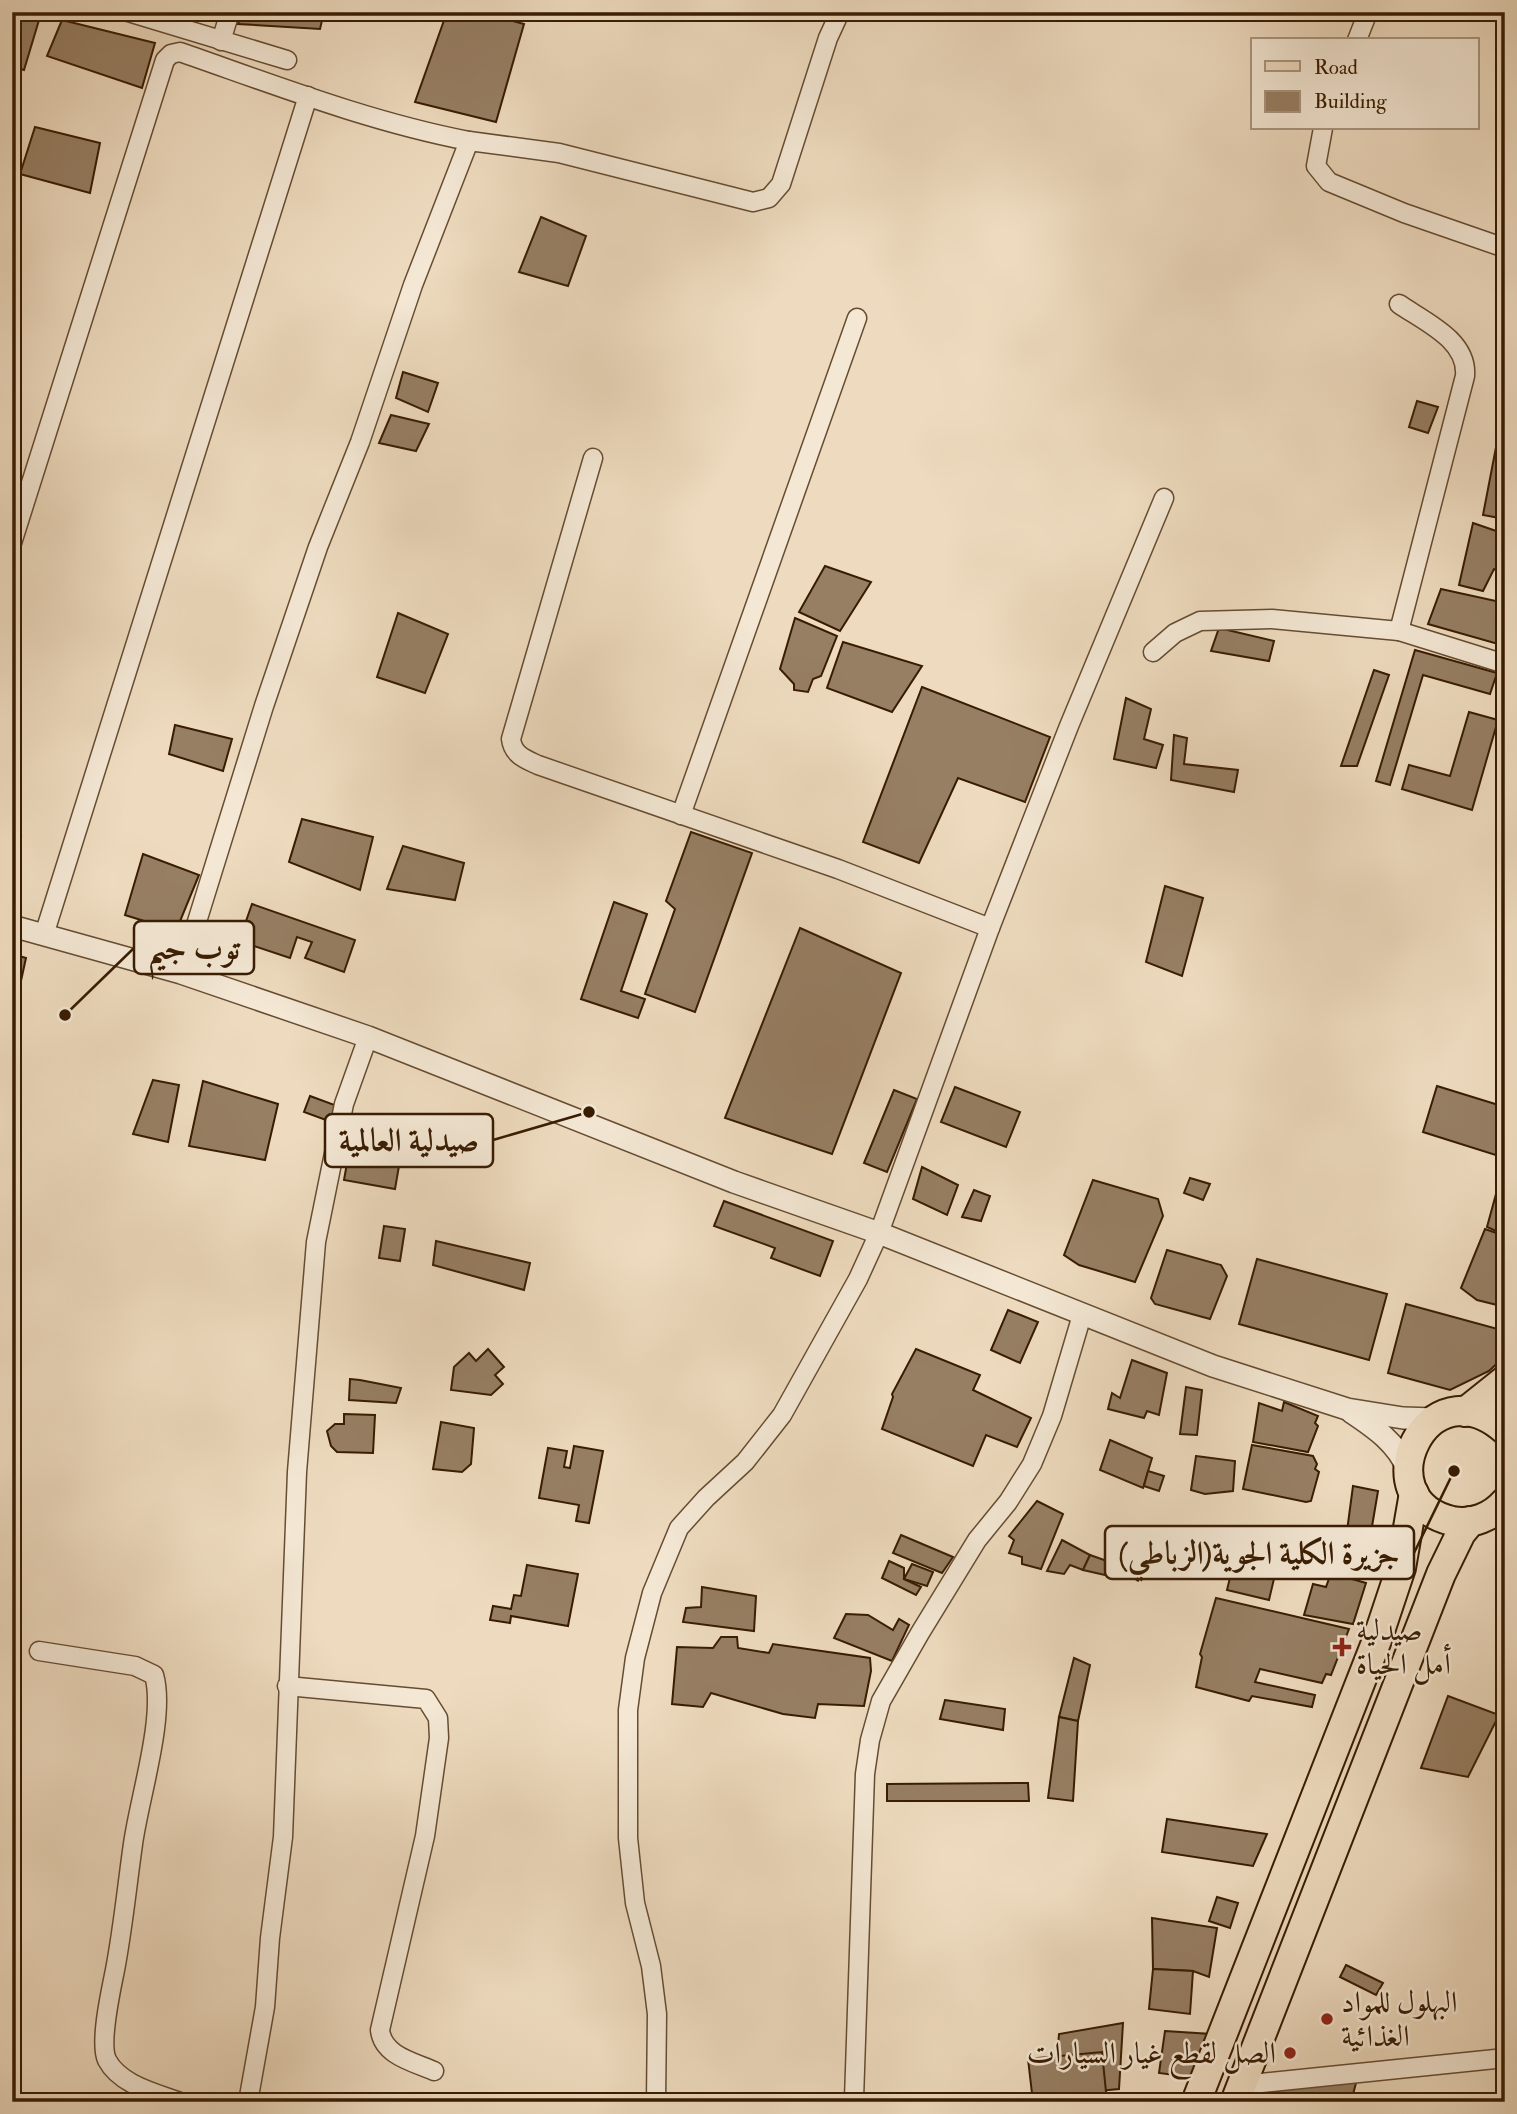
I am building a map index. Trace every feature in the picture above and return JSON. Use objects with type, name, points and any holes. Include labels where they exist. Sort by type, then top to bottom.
[{"type":"main road","points":[[1465,1412],[1505,1380]]},
{"type":"main road","points":[[1196,2102],[1377,1640],[1401,1568],[1413,1507],[1409,1455],[1414,1441],[1435,1419],[1449,1413],[1479,1414],[1493,1420],[1505,1430]]},
{"type":"main road","points":[[1411,1482],[1422,1504],[1444,1519],[1457,1522],[1474,1521],[1489,1516],[1505,1502]]},
{"type":"main road","points":[[1238,2093],[1441,1574],[1461,1533],[1474,1521]]},
{"type":"street","points":[[128,12],[287,60]]},
{"type":"street","points":[[221,41],[230,12]]},
{"type":"street","points":[[12,543],[166,60],[171,54],[180,51],[308,96],[435,134],[559,153],[753,202],[769,198],[781,184],[828,38],[839,12]]},
{"type":"street","points":[[1357,38],[1368,12]]},
{"type":"street","points":[[44,935],[308,96]]},
{"type":"street","points":[[1323,130],[1316,166],[1329,182],[1404,213],[1505,248]]},
{"type":"street","points":[[181,973],[247,758],[318,547],[360,442],[413,285],[469,141]]},
{"type":"street","points":[[1399,304],[1459,348],[1466,362],[1462,389],[1399,631]]},
{"type":"street","points":[[681,815],[857,318]]},
{"type":"street","points":[[593,458],[512,739],[513,748],[522,758],[538,765],[838,869],[990,928]]},
{"type":"street","points":[[656,2102],[657,2014],[651,1966],[635,1903],[628,1838],[628,1710],[635,1658],[652,1593],[679,1528],[706,1498],[745,1462],[782,1415],[858,1279],[879,1233],[990,928],[1069,726],[1164,498]]},
{"type":"street","points":[[1153,652],[1175,633],[1200,621],[1272,619],[1399,631],[1505,664]]},
{"type":"street","points":[[12,926],[181,973],[368,1037],[734,1182],[879,1233],[1213,1366],[1347,1409],[1403,1418],[1435,1419]]},
{"type":"street","points":[[248,2102],[265,2007],[270,1938],[283,1837],[297,1472],[316,1242],[344,1104],[368,1037]]},
{"type":"street","points":[[854,2099],[865,1774],[870,1740],[881,1701],[977,1540],[1008,1502],[1032,1464],[1052,1416],[1082,1315]]},
{"type":"street","points":[[1347,1409],[1372,1426],[1398,1451],[1411,1482]]},
{"type":"street","points":[[1474,1521],[1505,1520]]},
{"type":"street","points":[[38,1651],[135,1667],[154,1675],[158,1689],[145,1786],[133,1842],[127,1898],[106,2021],[106,2059],[121,2076],[148,2091],[180,2102]]},
{"type":"street","points":[[287,1686],[426,1699],[438,1718],[439,1738],[425,1836],[380,2030],[382,2040],[393,2053],[434,2071]]},
{"type":"street","points":[[1238,2093],[1505,2058]]},
{"type":"building","points":[[12,12],[39,20],[24,70],[12,67]]},
{"type":"building","points":[[242,12],[324,12],[320,29],[238,24]]},
{"type":"building","points":[[447,12],[479,12],[524,24],[496,122],[415,102]]},
{"type":"building","points":[[62,20],[155,43],[142,88],[47,56]]},
{"type":"building","points":[[35,127],[100,143],[90,193],[20,174]]},
{"type":"building","points":[[541,217],[586,236],[568,286],[519,272]]},
{"type":"building","points":[[403,372],[438,383],[428,412],[396,398]]},
{"type":"building","points":[[1417,401],[1438,407],[1428,433],[1409,427]]},
{"type":"building","points":[[391,415],[429,424],[416,451],[379,443]]},
{"type":"building","points":[[1497,442],[1505,444],[1505,519],[1483,515]]},
{"type":"building","points":[[1473,523],[1505,534],[1505,574],[1494,569],[1483,591],[1459,585]]},
{"type":"building","points":[[825,566],[871,582],[840,631],[799,612]]},
{"type":"building","points":[[1441,589],[1505,603],[1505,646],[1428,624]]},
{"type":"building","points":[[398,613],[448,634],[425,693],[377,677]]},
{"type":"building","points":[[795,618],[837,636],[821,676],[813,679],[808,692],[794,690],[794,684],[780,669]]},
{"type":"building","points":[[1219,628],[1274,641],[1269,661],[1211,651]]},
{"type":"building","points":[[843,642],[922,666],[892,712],[827,688]]},
{"type":"building","points":[[1415,650],[1497,673],[1490,694],[1423,675],[1390,785],[1376,781]]},
{"type":"building","points":[[1374,670],[1389,675],[1357,766],[1341,766]]},
{"type":"building","points":[[922,687],[1050,737],[1025,802],[958,778],[919,863],[863,842]]},
{"type":"building","points":[[1126,698],[1151,709],[1144,739],[1163,745],[1156,768],[1114,759]]},
{"type":"building","points":[[1469,712],[1498,720],[1472,810],[1402,789],[1409,765],[1450,776]]},
{"type":"building","points":[[175,725],[232,739],[223,771],[169,754]]},
{"type":"building","points":[[1174,735],[1187,738],[1184,764],[1238,770],[1234,792],[1171,780]]},
{"type":"building","points":[[302,819],[373,837],[360,890],[289,862]]},
{"type":"building","points":[[691,832],[752,853],[695,1012],[645,994],[675,909],[666,901]]},
{"type":"building","points":[[12,835],[21,837],[12,869]]},
{"type":"building","points":[[403,846],[464,863],[455,900],[387,889]]},
{"type":"building","points":[[143,854],[199,875],[176,931],[125,915]]},
{"type":"building","points":[[1165,886],[1203,898],[1182,976],[1146,962]]},
{"type":"building","points":[[614,902],[647,914],[621,991],[645,999],[638,1018],[581,999]]},
{"type":"building","points":[[252,904],[355,940],[344,972],[305,958],[312,942],[297,937],[290,958],[239,941]]},
{"type":"building","points":[[800,928],[901,973],[832,1154],[725,1118]]},
{"type":"building","points":[[12,954],[26,958],[12,1022]]},
{"type":"building","points":[[153,1080],[179,1085],[168,1142],[133,1134]]},
{"type":"building","points":[[203,1081],[278,1104],[265,1160],[189,1146]]},
{"type":"building","points":[[1437,1086],[1505,1107],[1505,1158],[1423,1132]]},
{"type":"building","points":[[955,1087],[1020,1112],[1006,1147],[941,1122]]},
{"type":"building","points":[[894,1090],[917,1099],[887,1172],[864,1163]]},
{"type":"building","points":[[310,1096],[340,1107],[334,1123],[304,1112]]},
{"type":"building","points":[[349,1152],[400,1160],[395,1189],[344,1180]]},
{"type":"building","points":[[922,1167],[958,1185],[947,1215],[913,1199]]},
{"type":"building","points":[[1502,1172],[1505,1172],[1505,1235],[1487,1227]]},
{"type":"building","points":[[1190,1178],[1210,1184],[1203,1200],[1184,1193]]},
{"type":"building","points":[[1093,1180],[1158,1199],[1163,1216],[1135,1282],[1079,1265],[1064,1255]]},
{"type":"building","points":[[974,1190],[990,1196],[981,1221],[962,1217]]},
{"type":"building","points":[[724,1201],[833,1241],[820,1276],[771,1258],[775,1248],[714,1226]]},
{"type":"building","points":[[384,1226],[405,1229],[400,1261],[379,1258]]},
{"type":"building","points":[[1485,1229],[1505,1236],[1505,1307],[1477,1300],[1461,1288]]},
{"type":"building","points":[[436,1241],[530,1263],[524,1290],[433,1265]]},
{"type":"building","points":[[1167,1250],[1221,1265],[1227,1276],[1210,1319],[1155,1304],[1151,1298]]},
{"type":"building","points":[[1257,1259],[1387,1294],[1369,1360],[1239,1324]]},
{"type":"building","points":[[1406,1304],[1505,1331],[1505,1356],[1489,1371],[1450,1390],[1388,1373]]},
{"type":"building","points":[[1008,1310],[1038,1322],[1020,1363],[991,1350]]},
{"type":"building","points":[[488,1349],[504,1367],[495,1375],[503,1384],[491,1395],[451,1390],[454,1367],[469,1353],[476,1361]]},
{"type":"building","points":[[916,1349],[980,1375],[973,1390],[1031,1418],[1017,1447],[986,1435],[973,1466],[882,1429],[892,1394]]},
{"type":"building","points":[[1132,1360],[1167,1373],[1159,1415],[1147,1411],[1144,1418],[1108,1409],[1112,1393],[1120,1398]]},
{"type":"building","points":[[350,1379],[401,1388],[396,1403],[349,1400]]},
{"type":"building","points":[[1186,1387],[1202,1390],[1197,1435],[1180,1434]]},
{"type":"building","points":[[1284,1402],[1318,1416],[1315,1423],[1318,1426],[1308,1452],[1253,1442],[1259,1403],[1282,1411]]},
{"type":"building","points":[[344,1414],[375,1415],[373,1453],[337,1452],[331,1446],[327,1431],[335,1424],[344,1424]]},
{"type":"building","points":[[441,1422],[474,1428],[471,1464],[462,1472],[433,1469]]},
{"type":"building","points":[[1110,1440],[1152,1458],[1143,1488],[1100,1470]]},
{"type":"building","points":[[1252,1445],[1313,1456],[1317,1464],[1315,1469],[1319,1472],[1311,1501],[1243,1489]]},
{"type":"building","points":[[574,1446],[603,1451],[589,1523],[576,1521],[579,1505],[539,1498],[548,1448],[567,1451],[564,1467],[570,1468]]},
{"type":"building","points":[[1196,1456],[1235,1461],[1233,1491],[1205,1494],[1191,1490]]},
{"type":"building","points":[[1148,1471],[1164,1476],[1159,1491],[1144,1486]]},
{"type":"building","points":[[1353,1486],[1378,1491],[1366,1562],[1343,1561]]},
{"type":"building","points":[[1037,1501],[1063,1514],[1041,1569],[1022,1564],[1022,1557],[1009,1553],[1014,1540],[1009,1536]]},
{"type":"building","points":[[1225,1534],[1281,1549],[1269,1600],[1227,1590],[1234,1561],[1220,1558]]},
{"type":"building","points":[[901,1535],[953,1557],[942,1573],[893,1553]]},
{"type":"building","points":[[1062,1540],[1090,1555],[1083,1570],[1070,1565],[1064,1574],[1047,1571]]},
{"type":"building","points":[[1090,1555],[1107,1561],[1105,1575],[1083,1570]]},
{"type":"building","points":[[889,1561],[904,1568],[904,1579],[921,1587],[916,1595],[882,1578]]},
{"type":"building","points":[[912,1564],[933,1572],[927,1586],[904,1579]]},
{"type":"building","points":[[527,1565],[578,1574],[568,1626],[511,1616],[510,1623],[490,1620],[493,1606],[511,1609],[514,1595],[521,1596]]},
{"type":"building","points":[[1331,1573],[1366,1583],[1353,1624],[1304,1615],[1313,1584],[1326,1587]]},
{"type":"building","points":[[702,1587],[756,1596],[754,1631],[683,1622],[686,1608],[701,1607]]},
{"type":"building","points":[[1216,1598],[1349,1629],[1331,1675],[1326,1674],[1322,1683],[1260,1669],[1255,1682],[1315,1695],[1312,1707],[1252,1696],[1249,1701],[1196,1687],[1202,1657],[1200,1654]]},
{"type":"building","points":[[846,1614],[868,1615],[893,1630],[899,1619],[909,1625],[892,1661],[834,1638]]},
{"type":"building","points":[[721,1637],[737,1637],[738,1648],[769,1653],[773,1644],[870,1658],[871,1671],[864,1706],[818,1704],[815,1718],[783,1714],[711,1693],[703,1707],[672,1704],[677,1647],[713,1648]]},
{"type":"building","points":[[1074,1658],[1090,1665],[1078,1721],[1059,1717]]},
{"type":"building","points":[[1448,1696],[1499,1715],[1468,1777],[1421,1768]]},
{"type":"building","points":[[945,1700],[1005,1709],[1003,1730],[940,1719]]},
{"type":"building","points":[[1059,1717],[1078,1721],[1073,1801],[1048,1798]]},
{"type":"building","points":[[1028,1783],[1029,1801],[887,1801],[887,1784]]},
{"type":"building","points":[[1505,1806],[1505,1852],[1496,1851]]},
{"type":"building","points":[[1167,1819],[1267,1834],[1253,1866],[1162,1852]]},
{"type":"building","points":[[1217,1897],[1238,1903],[1230,1928],[1209,1921]]},
{"type":"building","points":[[1152,1918],[1217,1928],[1209,1977],[1193,1971],[1153,1969]]},
{"type":"building","points":[[1346,1965],[1383,1983],[1376,1995],[1340,1977]]},
{"type":"building","points":[[1153,1969],[1193,1971],[1190,2014],[1149,2009]]},
{"type":"building","points":[[1123,2023],[1119,2089],[1054,2095],[1059,2034]]},
{"type":"building","points":[[1165,2031],[1211,2034],[1196,2078],[1159,2073]]},
{"type":"building","points":[[1102,2052],[1107,2102],[1033,2102],[1028,2059]]},
{"type":"building","points":[[1282,2081],[1356,2083],[1351,2102],[1275,2102]]},
{"type":"place","name":"توب جيم","points":[[65,1015]]},
{"type":"place","name":"صيدلية العالمية","points":[[589,1112]]},
{"type":"place","name":"جزيرة الكلية الجوية(الزباطي)","points":[[1454,1471]]},
{"type":"place","name":"صيدلية أمل الحياة","points":[[1342,1647]]},
{"type":"place","name":"البهلول للمواد الغذائية","points":[[1327,2019]]},
{"type":"place","name":"الصل لقطع غيار السيارات","points":[[1290,2053]]}]
